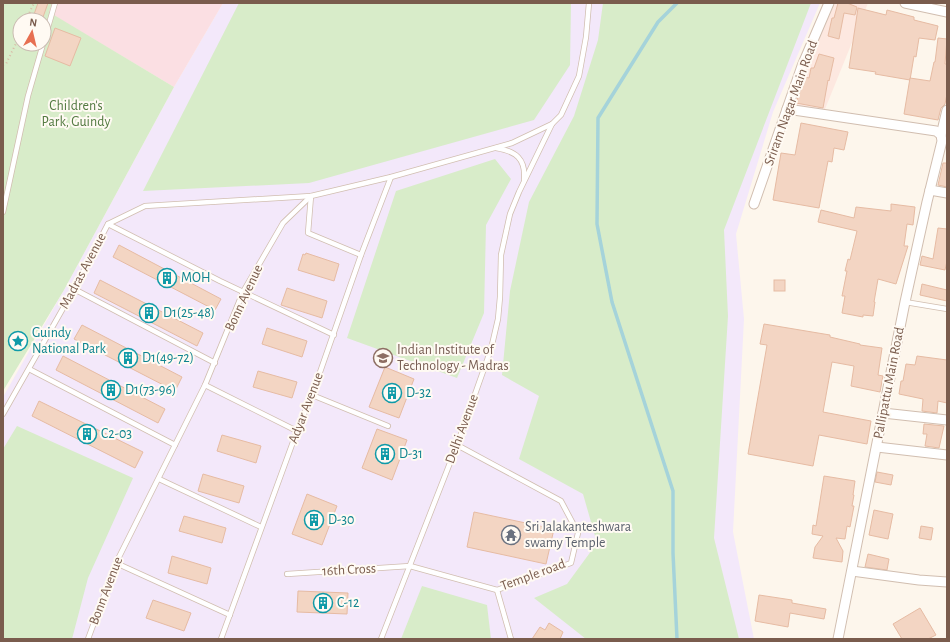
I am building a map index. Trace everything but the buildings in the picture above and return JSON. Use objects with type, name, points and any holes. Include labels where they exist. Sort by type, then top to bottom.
[{"type":"street","name":"Sriram Nagar Main Road","points":[[754,204],[802,66],[829,3]]},
{"type":"street","points":[[905,3],[947,12]]},
{"type":"street","points":[[787,109],[938,133]]},
{"type":"street","name":"Pallipattu Main Road","points":[[838,639],[905,302],[930,190],[944,150],[938,133],[947,110]]},
{"type":"street","points":[[930,190],[947,193]]},
{"type":"street","points":[[883,414],[947,420]]},
{"type":"street","points":[[877,447],[947,456]]},
{"type":"street","points":[[852,571],[919,580],[947,582]]},
{"type":"lane","points":[[52,14],[55,3]]},
{"type":"lane","points":[[361,255],[308,233],[311,196],[391,178],[512,143],[552,124],[561,115],[579,76],[586,37],[589,3]]},
{"type":"lane","points":[[3,212],[28,96],[41,52]]},
{"type":"lane","name":"Delhi Avenue","points":[[381,639],[458,445],[490,349],[498,319],[501,255],[510,214],[552,124]]},
{"type":"lane","points":[[495,148],[507,150],[518,156],[524,169],[524,183]]},
{"type":"lane","name":"Adyar Avenue","points":[[221,639],[261,527],[334,335],[361,255],[391,178]]},
{"type":"lane","name":"Madras Avenue","points":[[3,414],[74,289],[108,224],[145,206],[311,196]]},
{"type":"lane","name":"Bonn Avenue","points":[[88,639],[116,563],[205,385],[243,292],[283,223],[311,196]]},
{"type":"lane","points":[[108,224],[243,292],[334,335]]},
{"type":"lane","points":[[74,289],[215,363]]},
{"type":"lane","points":[[905,302],[947,309]]},
{"type":"lane","points":[[30,368],[175,445]]},
{"type":"lane","points":[[205,385],[297,431]]},
{"type":"lane","points":[[312,395],[388,426]]},
{"type":"lane","name":"Temple road","points":[[410,566],[497,590],[571,563],[578,533],[561,501],[458,445]]},
{"type":"lane","points":[[159,479],[261,527]]},
{"type":"lane","points":[[116,563],[230,615]]},
{"type":"lane","name":"16th Cross","points":[[287,574],[410,566]]},
{"type":"lane","points":[[497,590],[511,639]]},
{"type":"path","points":[[3,65],[6,64],[12,52]]},
{"type":"shaded area","points":[[52,3],[223,3],[174,87],[52,14],[52,12],[48,12]]},
{"type":"shaded area","name":"Indian Institute of Technology - Madras","points":[[223,3],[820,3],[773,112],[736,234],[744,319],[733,532],[754,639],[3,639],[3,397],[64,290],[174,87]]},
{"type":"shaded area","points":[[835,3],[868,3],[823,114],[787,109]]},
{"type":"green space","name":"Children's Park, Guindy","points":[[3,3],[52,3],[49,12],[12,12],[12,52],[52,52],[52,14],[174,87],[64,290],[3,391]]},
{"type":"green space","points":[[239,3],[571,3],[570,65],[534,120],[309,183],[143,191]]},
{"type":"green space","points":[[603,3],[811,3],[724,230],[728,316],[714,538],[739,639],[586,639],[534,598],[567,584],[597,543],[583,494],[519,459],[539,396],[502,375],[510,291],[529,202],[574,116],[598,40]]},
{"type":"green space","points":[[495,159],[511,179],[486,225],[484,313],[457,378],[347,338],[396,191]]},
{"type":"green space","points":[[17,426],[133,478],[88,578],[72,639],[3,639],[3,449]]},
{"type":"green space","points":[[422,586],[487,605],[491,639],[401,639]]},
{"type":"waterway","points":[[677,3],[658,22],[598,118],[597,224],[612,302],[673,491],[673,553],[677,639]]},
{"type":"place","name":"MOH","points":[[167,278]]},
{"type":"place","name":"D1(25-48)","points":[[149,313]]},
{"type":"place","name":"Guindy National Park","points":[[18,341]]},
{"type":"place","name":"D1(49-72)","points":[[128,358]]},
{"type":"place","name":"Indian Institute of Technology - Madras","points":[[383,358]]},
{"type":"place","name":"D1(73-96)","points":[[111,390]]},
{"type":"place","name":"D-32","points":[[392,393]]},
{"type":"place","name":"C2-03","points":[[87,434]]},
{"type":"place","name":"D-31","points":[[385,454]]},
{"type":"place","name":"D-30","points":[[314,520]]},
{"type":"place","name":"Sri Jalakanteshwara swamy Temple","points":[[511,535]]},
{"type":"place","name":"C-12","points":[[323,603]]}]
